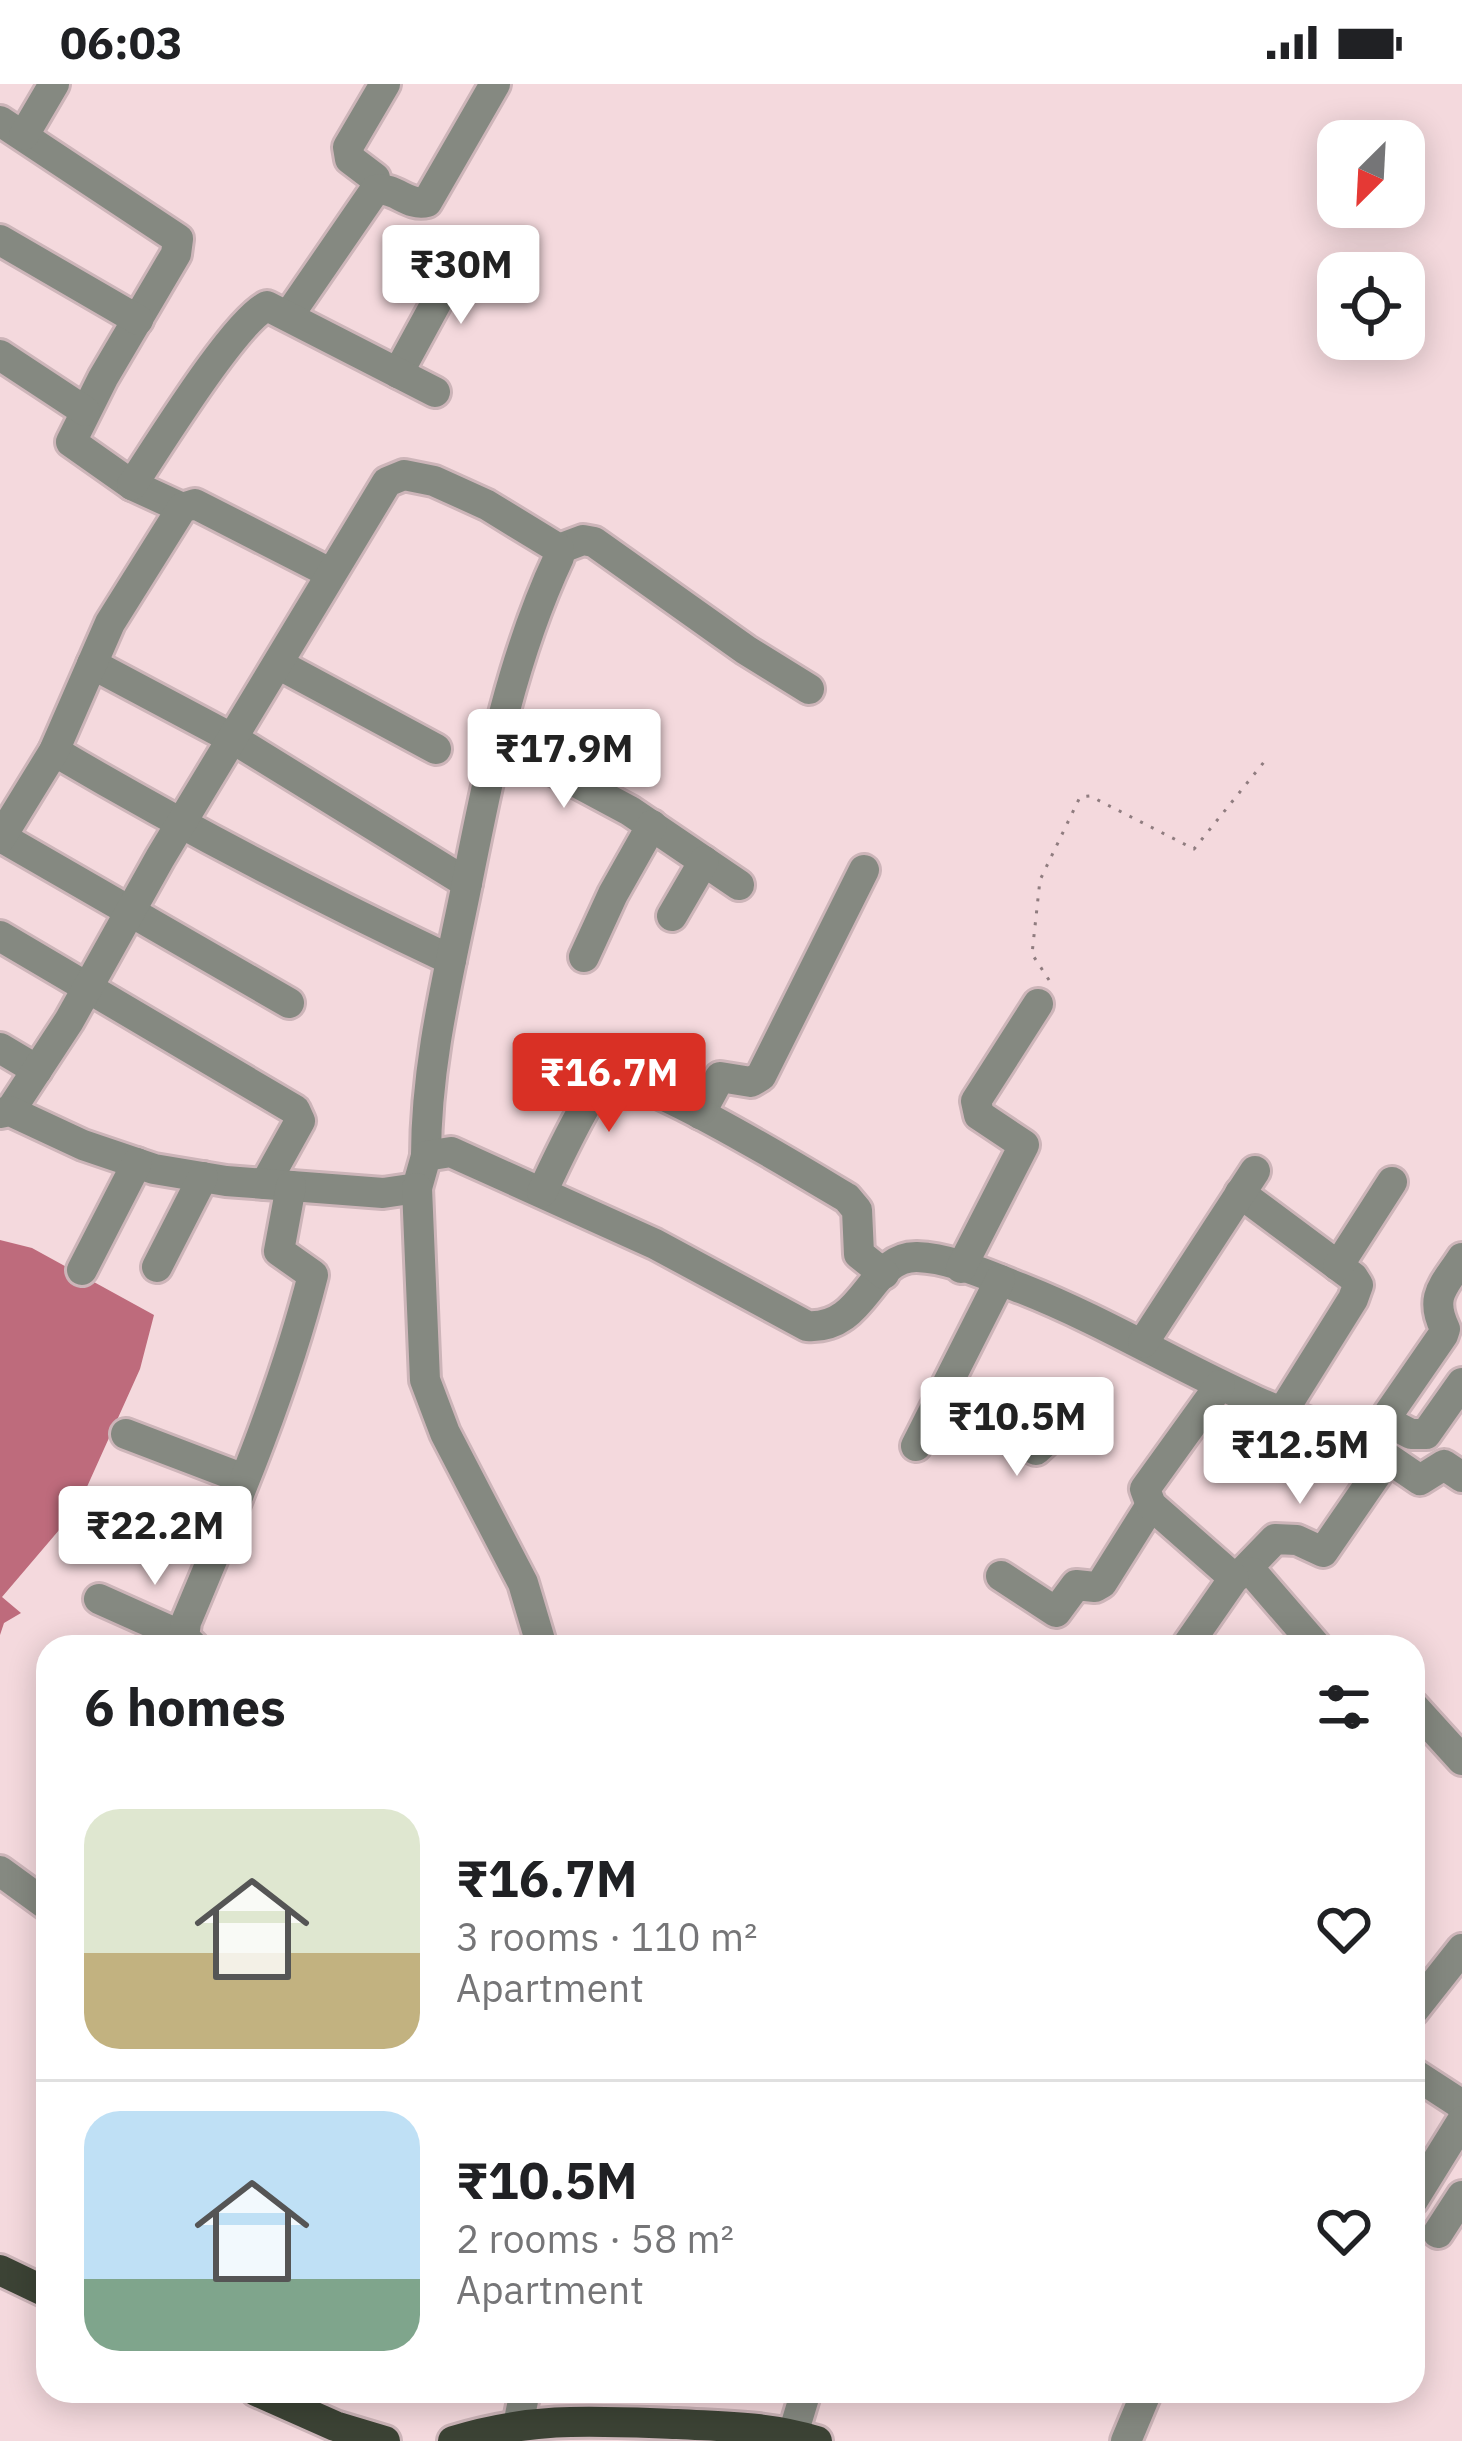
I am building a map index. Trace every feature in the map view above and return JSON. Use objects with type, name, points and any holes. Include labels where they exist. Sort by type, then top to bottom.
[{"type":"main road","points":[[0,2270],[36,2287]]},
{"type":"main road","points":[[283,2403],[385,2441]]},
{"type":"main road","points":[[453,2441],[568,2419],[774,2428],[805,2438]]},
{"type":"street","points":[[54,84],[12,128],[178,239],[176,254],[70,442],[132,485],[182,508]]},
{"type":"street","points":[[289,315],[375,190],[375,178],[350,159],[347,147],[386,84]]},
{"type":"street","points":[[375,190],[388,189],[416,203],[427,202],[495,84]]},
{"type":"street","points":[[0,240],[138,320]]},
{"type":"street","points":[[398,373],[465,250]]},
{"type":"street","points":[[132,485],[197,389],[267,306],[435,392]]},
{"type":"street","points":[[0,355],[85,411]]},
{"type":"street","points":[[417,1188],[383,1193],[203,1177],[82,1145],[5,1112],[88,988],[387,482],[404,476],[434,481],[487,505],[559,549]]},
{"type":"street","points":[[289,1003],[1,838],[54,751],[110,622],[182,508],[195,504],[330,573]]},
{"type":"street","points":[[539,1635],[524,1583],[445,1433],[425,1379],[417,1188],[426,1156],[430,1068],[476,828],[526,633],[559,549],[583,540],[594,542],[809,689]]},
{"type":"street","points":[[92,664],[235,740],[466,883]]},
{"type":"street","points":[[278,664],[436,749]]},
{"type":"street","points":[[500,742],[652,826],[739,885]]},
{"type":"street","points":[[54,751],[181,826],[451,960]]},
{"type":"street","points":[[584,957],[652,826]]},
{"type":"street","points":[[673,916],[704,861]]},
{"type":"street","points":[[700,1114],[720,1077],[751,1082],[760,1076],[864,870]]},
{"type":"street","points":[[0,936],[295,1110],[299,1121],[278,1185],[279,1251],[313,1275],[244,1479],[180,1635]]},
{"type":"street","points":[[962,1268],[1024,1145],[979,1115],[976,1101],[1038,1004]]},
{"type":"street","points":[[0,1048],[37,1070]]},
{"type":"street","points":[[542,1192],[593,1094],[607,1079],[620,1076],[700,1114],[847,1198],[856,1210],[859,1254],[884,1274]]},
{"type":"street","points":[[426,1156],[451,1152],[542,1192],[655,1244],[807,1326],[825,1327],[844,1319],[890,1266],[915,1257],[1000,1280],[1074,1309],[1220,1385],[1343,1434],[1379,1439],[1426,1434],[1462,1383]]},
{"type":"street","points":[[82,1270],[137,1163]]},
{"type":"street","points":[[157,1268],[203,1177]]},
{"type":"street","points":[[1338,1266],[1392,1181]]},
{"type":"street","points":[[1143,1342],[1248,1182],[1353,1277],[1357,1292],[1283,1411]]},
{"type":"street","points":[[1195,1635],[1238,1575],[1276,1539],[1297,1540],[1323,1552],[1379,1439],[1443,1335],[1438,1300],[1462,1258]]},
{"type":"street","points":[[916,1446],[1000,1280]]},
{"type":"street","points":[[1220,1385],[1149,1480],[1145,1496],[1238,1575],[1252,1574],[1264,1584],[1307,1635]]},
{"type":"street","points":[[939,1400],[1036,1450],[1063,1410]]},
{"type":"street","points":[[126,1433],[244,1479]]},
{"type":"street","points":[[1379,1439],[1420,1480],[1444,1465],[1462,1477]]},
{"type":"street","points":[[1001,1576],[1056,1612],[1076,1585],[1102,1583],[1151,1505]]},
{"type":"street","points":[[99,1599],[167,1635]]},
{"type":"street","points":[[1425,1719],[1462,1760]]},
{"type":"street","points":[[0,1871],[36,1897]]},
{"type":"street","points":[[1425,1996],[1462,1949]]},
{"type":"street","points":[[1425,2081],[1462,2105]]},
{"type":"street","points":[[1425,2181],[1462,2121]]},
{"type":"street","points":[[1438,2233],[1462,2195]]},
{"type":"street","points":[[518,2425],[523,2403]]},
{"type":"street","points":[[805,2438],[806,2403]]},
{"type":"street","points":[[1126,2441],[1142,2403]]},
{"type":"path","points":[[1038,1004],[1049,980],[1032,954],[1040,880],[1080,797],[1090,796],[1194,849],[1264,762]]},
{"type":"shaded area","points":[[0,1240],[32,1248],[154,1315],[140,1369],[77,1509],[2,1597],[21,1613],[4,1623],[0,1635]]}]
